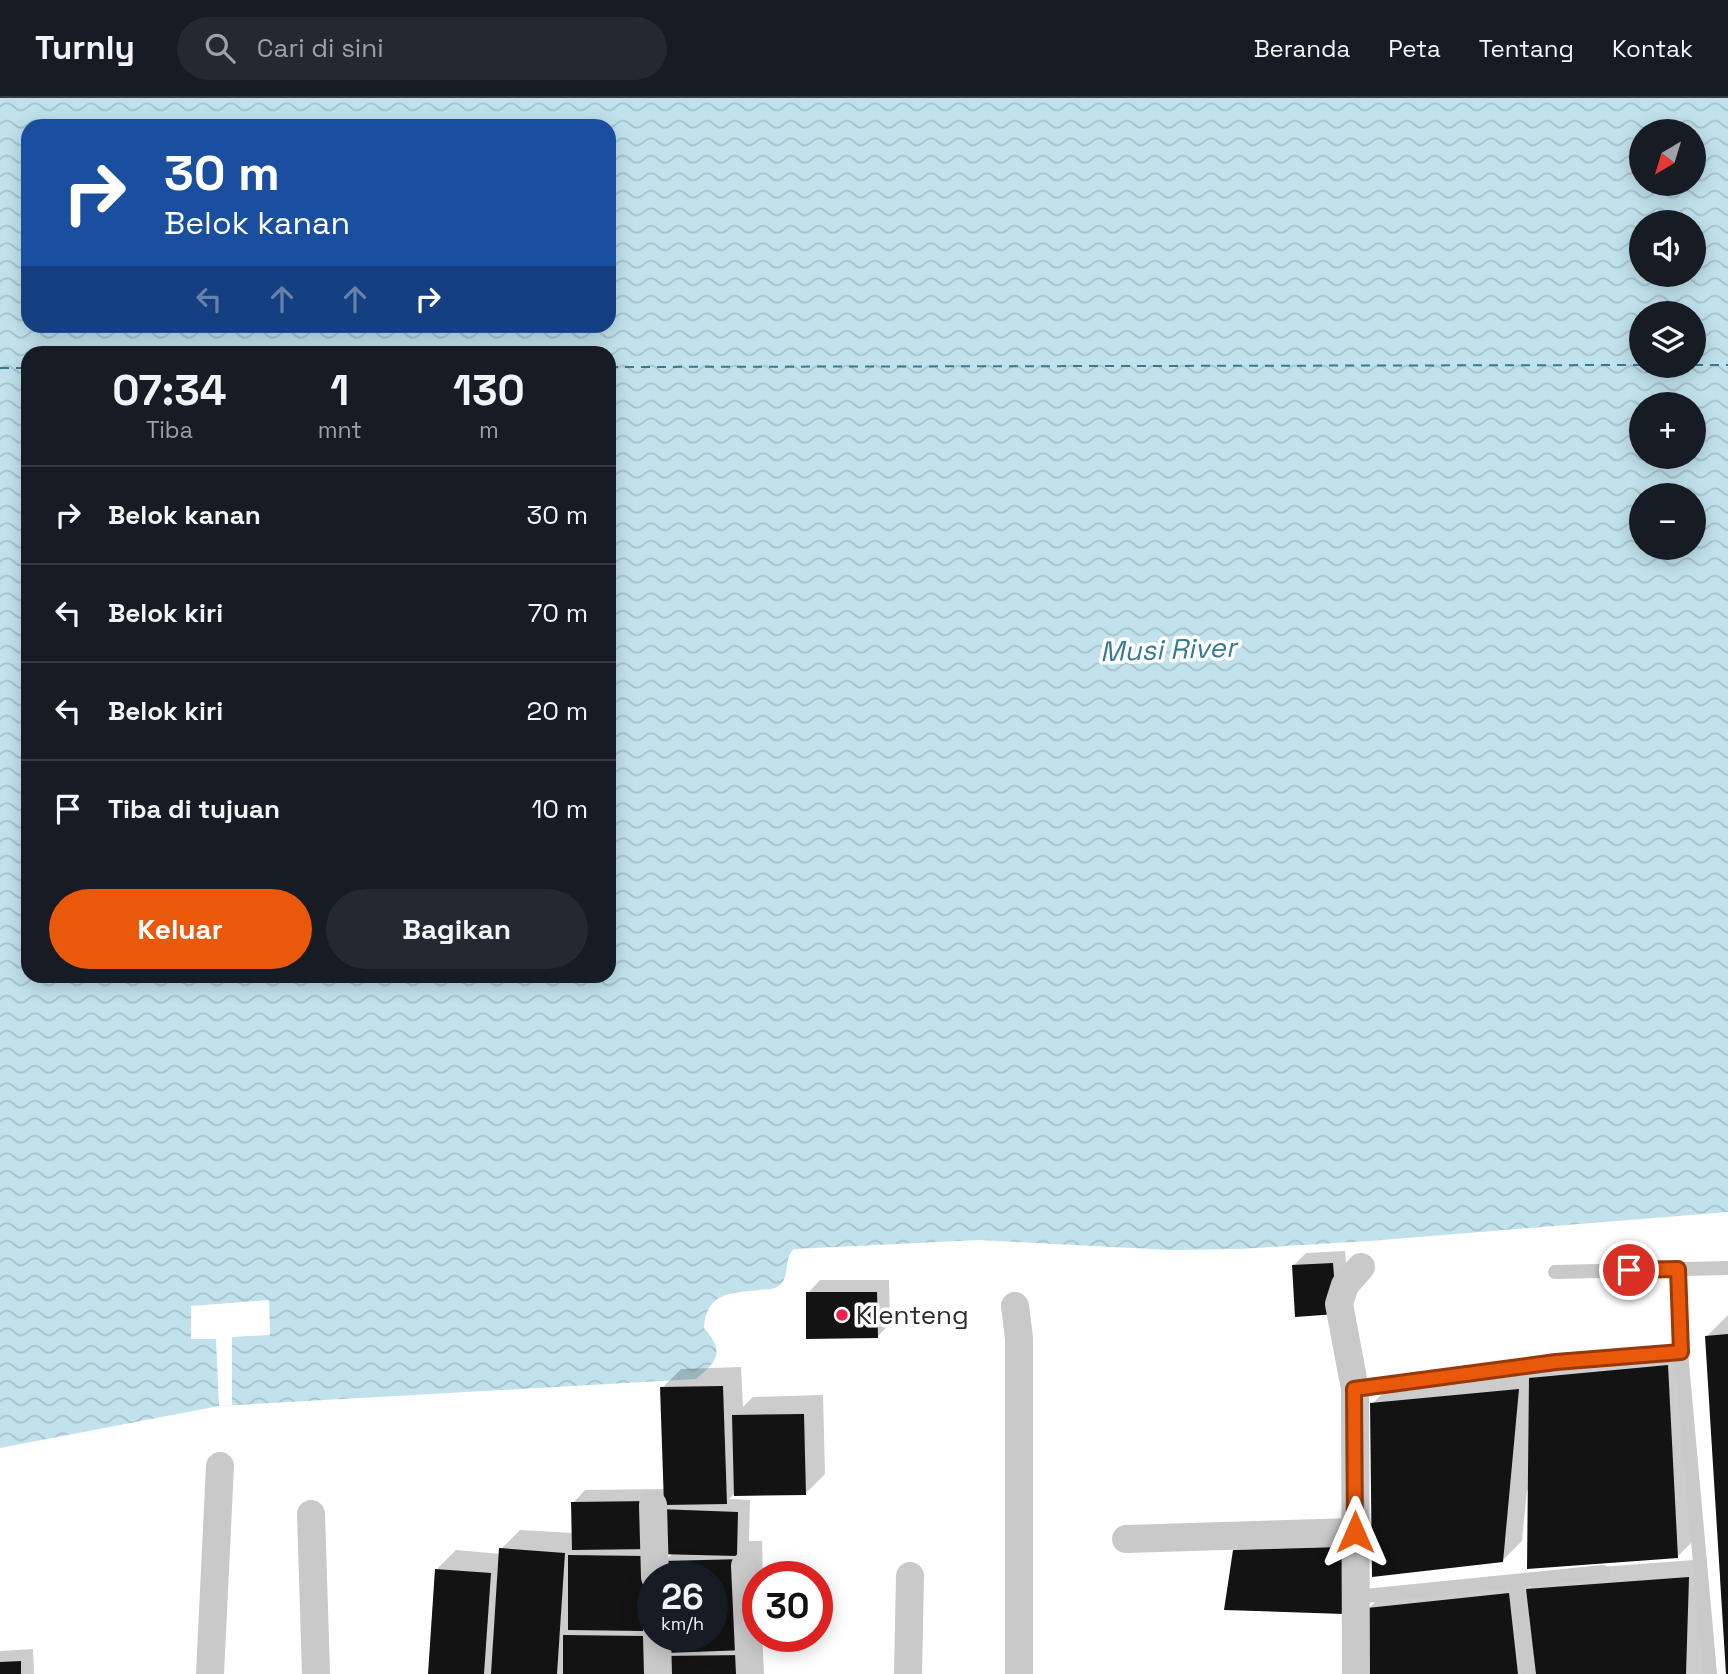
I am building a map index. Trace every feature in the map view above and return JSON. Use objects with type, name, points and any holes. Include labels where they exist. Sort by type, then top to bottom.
[{"type":"street","points":[[1356,1674],[1354,1389],[1339,1304],[1345,1285],[1361,1267]]},
{"type":"street","points":[[1014,1306],[1018,1338],[1019,1674]]},
{"type":"street","points":[[210,1674],[220,1466]]},
{"type":"street","points":[[653,1505],[655,1561]]},
{"type":"street","points":[[311,1514],[316,1674]]},
{"type":"street","points":[[1126,1539],[1355,1532]]},
{"type":"street","points":[[908,1674],[910,1576]]},
{"type":"street","points":[[657,1652],[657,1674]]},
{"type":"street","points":[[749,1652],[750,1674]]},
{"type":"lane","points":[[1555,1272],[1728,1268]]},
{"type":"lane","points":[[1678,1269],[1681,1352],[1710,1674]]},
{"type":"lane","points":[[1354,1389],[1556,1362],[1681,1352]]},
{"type":"lane","points":[[1355,1597],[1603,1572]]},
{"type":"lane","points":[[1516,1581],[1528,1674]]},
{"type":"water","name":"Musi River","points":[[0,98],[1728,98],[1728,1212],[1239,1249],[1170,1250],[980,1240],[794,1249],[784,1279],[777,1287],[730,1294],[715,1301],[710,1307],[704,1328],[715,1344],[716,1356],[696,1379],[219,1406],[0,1448]]},
{"type":"pier","points":[[269,1300],[270,1335],[232,1337],[232,1405],[219,1406],[216,1339],[191,1339],[191,1306]]},
{"type":"building","points":[[1333,1263],[1337,1314],[1295,1317],[1292,1265]]},
{"type":"building","name":"Klenteng","points":[[806,1292],[877,1292],[878,1338],[806,1339]]},
{"type":"building","points":[[1728,1334],[1728,1674],[1726,1674],[1705,1336]]},
{"type":"building","points":[[1668,1365],[1678,1558],[1527,1569],[1529,1378]]},
{"type":"building","points":[[723,1386],[727,1504],[664,1505],[660,1387]]},
{"type":"building","points":[[1519,1389],[1503,1562],[1372,1577],[1370,1403]]},
{"type":"building","points":[[804,1414],[806,1495],[734,1496],[732,1415]]},
{"type":"building","points":[[651,1501],[652,1549],[572,1550],[571,1502]]},
{"type":"building","points":[[658,1509],[738,1512],[737,1556],[657,1554]]},
{"type":"building","points":[[1342,1547],[1344,1614],[1224,1610],[1233,1550]]},
{"type":"building","points":[[499,1548],[565,1553],[557,1674],[491,1674]]},
{"type":"building","points":[[568,1555],[644,1556],[644,1561],[637,1561],[637,1631],[568,1630]]},
{"type":"building","points":[[743,1559],[742,1650],[728,1651],[728,1561],[663,1561]]},
{"type":"building","points":[[435,1569],[491,1573],[484,1674],[428,1674]]},
{"type":"building","points":[[1689,1577],[1686,1674],[1536,1674],[1526,1589]]},
{"type":"building","points":[[1509,1593],[1518,1674],[1369,1674],[1367,1608]]},
{"type":"building","points":[[563,1635],[637,1636],[637,1652],[645,1652],[644,1674],[563,1674]]},
{"type":"building","points":[[744,1655],[744,1674],[660,1674],[660,1656]]},
{"type":"building","points":[[21,1661],[21,1674],[0,1674],[0,1662]]},
{"type":"ferry route","points":[[616,367],[1629,365]]},
{"type":"ferry route","points":[[1706,365],[1728,365]]},
{"type":"ferry route","points":[[0,368],[21,368]]},
{"type":"place","name":"Klenteng","points":[[842,1315]]},
{"type":"route","points":[[1355,1532],[1354,1389],[1556,1362],[1681,1352],[1678,1269],[1629,1270]]}]
